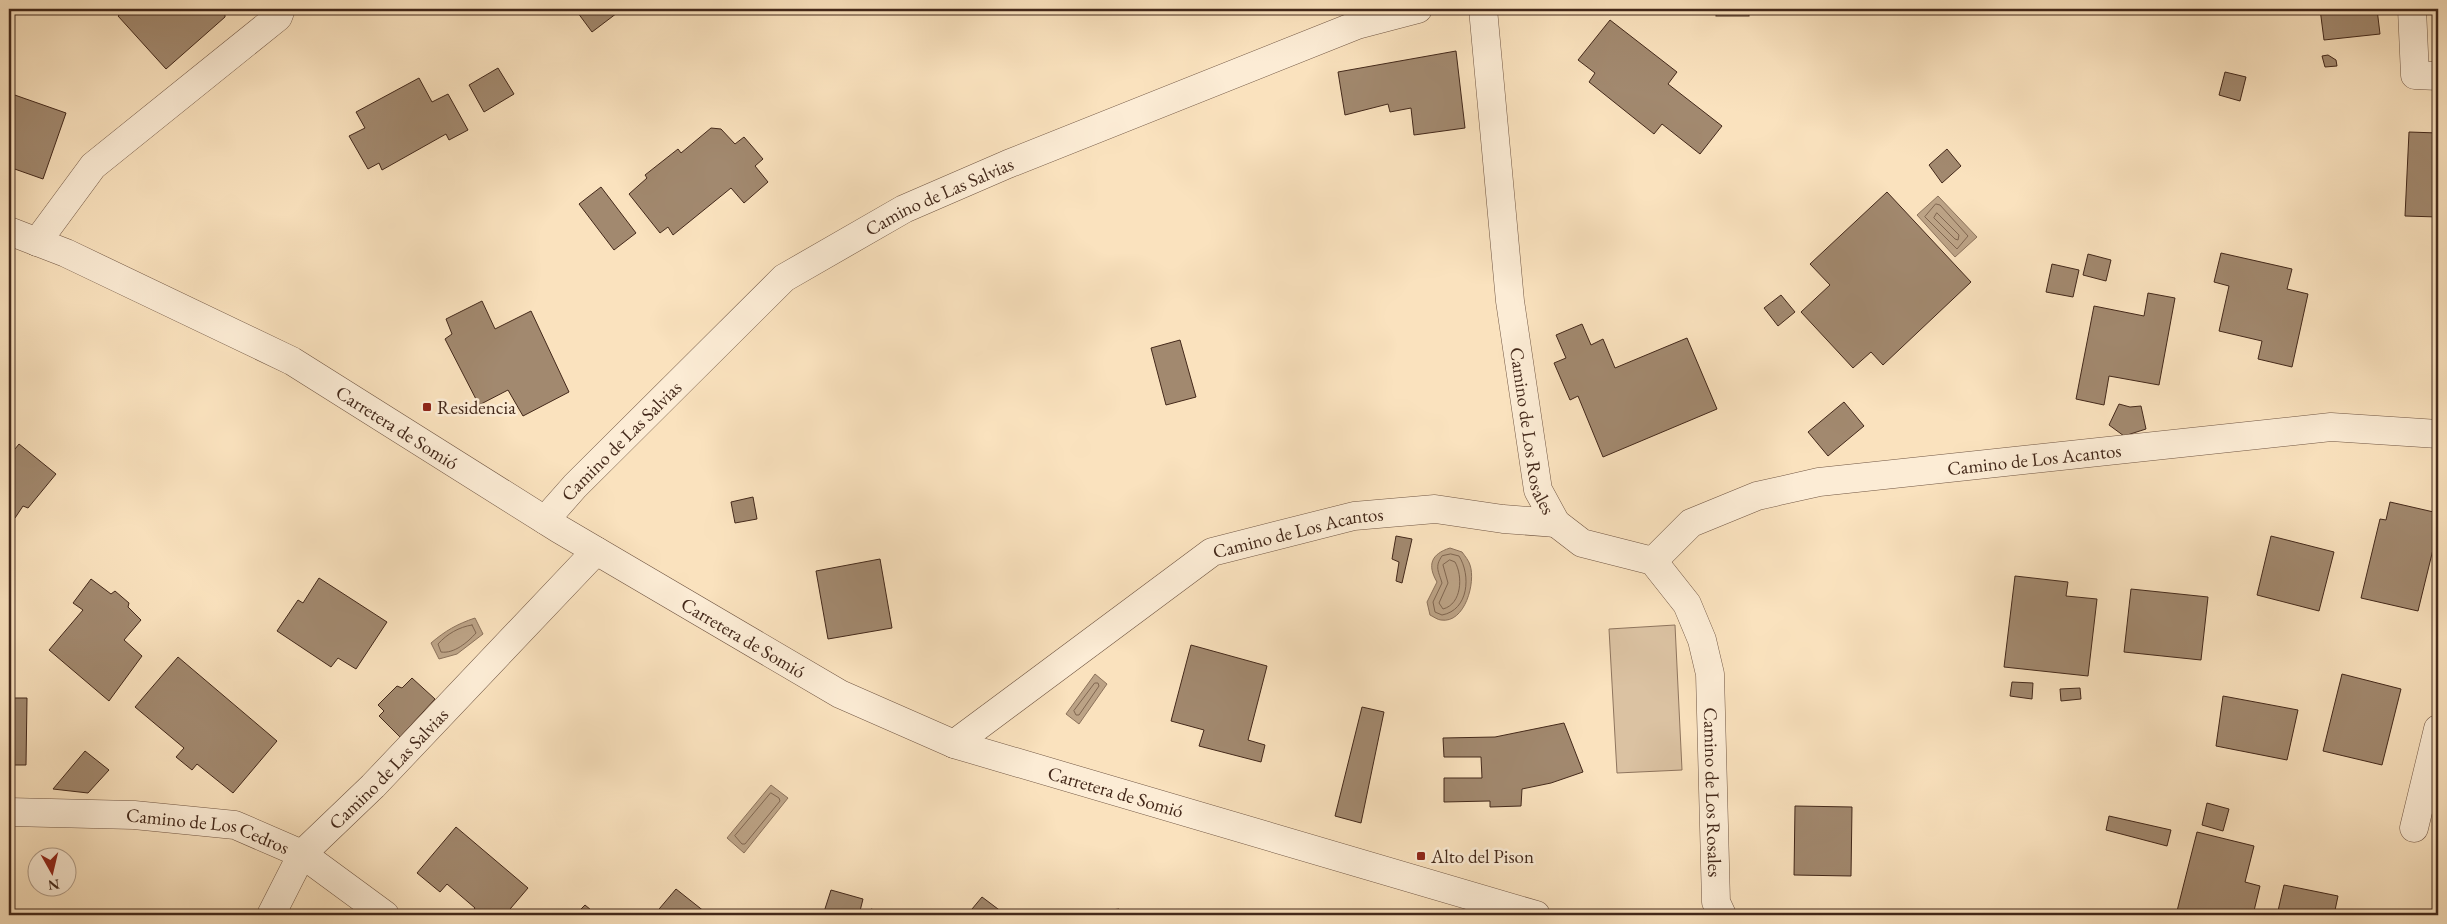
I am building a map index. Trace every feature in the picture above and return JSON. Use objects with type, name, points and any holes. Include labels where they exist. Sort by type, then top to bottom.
[{"type":"street","points":[[37,242],[93,166],[278,17],[282,9]]},
{"type":"street","name":"Camino de Las Salvias","points":[[545,520],[575,486],[784,278],[904,209],[1008,164],[1357,25],[1418,9]]},
{"type":"street","name":"Camino de Los Rosales","points":[[1483,9],[1510,300],[1538,490],[1556,523],[1582,542],[1653,561],[1687,604],[1702,640],[1710,674],[1716,902],[1722,915]]},
{"type":"street","points":[[2412,9],[2414,75],[2438,76]]},
{"type":"street","name":"Carretera de Somió","points":[[9,231],[66,253],[292,361],[596,551],[840,694],[954,744],[1536,915]]},
{"type":"street","name":"Camino de Los Acantos","points":[[1653,561],[1691,523],[1757,496],[1819,482],[2331,427],[2438,434]]},
{"type":"street","name":"Camino de Los Acantos","points":[[954,744],[1212,552],[1354,516],[1435,509],[1503,519],[1556,523]]},
{"type":"street","name":"Camino de Las Salvias","points":[[270,915],[302,854],[373,786],[596,551]]},
{"type":"street","points":[[2414,828],[2438,729]]},
{"type":"street","name":"Camino de Los Cedros","points":[[9,812],[134,815],[235,825],[302,854],[384,915]]},
{"type":"shaded area","points":[[1675,625],[1682,770],[1617,773],[1609,629]]},
{"type":"water","points":[[1938,196],[1977,237],[1955,257],[1917,215]]},
{"type":"water","points":[[1450,548],[1462,552],[1467,558],[1471,572],[1470,591],[1462,609],[1456,615],[1449,619],[1440,620],[1430,615],[1427,602],[1437,582],[1432,565],[1439,553]]},
{"type":"water","points":[[475,618],[483,634],[457,654],[439,659],[431,643],[452,628]]},
{"type":"water","points":[[1095,674],[1107,684],[1079,724],[1066,714]]},
{"type":"water","points":[[771,785],[788,798],[744,853],[727,838]]},
{"type":"building","points":[[126,9],[156,9],[159,12],[162,9],[225,9],[225,17],[166,69],[118,16]]},
{"type":"building","points":[[575,9],[620,9],[621,10],[592,32]]},
{"type":"building","points":[[1716,9],[1749,9],[1749,16],[1716,16]]},
{"type":"building","points":[[2320,9],[2377,9],[2380,34],[2324,40]]},
{"type":"building","points":[[1610,20],[1677,72],[1668,84],[1722,126],[1700,154],[1662,124],[1654,134],[1589,82],[1595,73],[1578,60]]},
{"type":"building","points":[[1456,51],[1465,128],[1414,135],[1411,108],[1390,112],[1388,104],[1345,115],[1338,72]]},
{"type":"building","points":[[2328,55],[2336,60],[2337,66],[2325,67],[2322,56]]},
{"type":"building","points":[[498,68],[514,94],[484,112],[469,85]]},
{"type":"building","points":[[2225,72],[2246,77],[2240,101],[2219,95]]},
{"type":"building","points":[[419,78],[432,102],[448,94],[468,130],[449,140],[446,134],[382,170],[379,163],[368,169],[349,136],[365,128],[356,112]]},
{"type":"building","points":[[9,93],[66,113],[43,179],[9,167]]},
{"type":"building","points":[[711,128],[721,129],[735,144],[744,137],[763,159],[755,166],[768,182],[744,203],[731,188],[673,235],[668,227],[660,233],[629,194],[647,178],[645,175],[678,149],[681,153]]},
{"type":"building","points":[[2409,132],[2438,133],[2438,217],[2405,216]]},
{"type":"building","points":[[1947,149],[1961,166],[1942,183],[1929,165]]},
{"type":"building","points":[[601,187],[636,233],[614,250],[579,204]]},
{"type":"building","points":[[1887,192],[1971,282],[1883,365],[1871,352],[1853,368],[1801,312],[1830,285],[1810,264]]},
{"type":"building","points":[[2221,253],[2292,269],[2287,289],[2308,294],[2292,367],[2258,359],[2262,341],[2219,331],[2229,286],[2214,282]]},
{"type":"building","points":[[2088,254],[2111,260],[2106,281],[2083,275]]},
{"type":"building","points":[[2052,264],[2079,270],[2073,297],[2046,292]]},
{"type":"building","points":[[2148,293],[2175,298],[2159,385],[2109,376],[2104,405],[2076,399],[2094,306],[2144,316]]},
{"type":"building","points":[[1781,295],[1795,312],[1778,326],[1764,308]]},
{"type":"building","points":[[482,301],[495,329],[531,311],[569,392],[523,416],[508,390],[479,405],[445,339],[452,334],[446,319]]},
{"type":"building","points":[[1582,324],[1591,345],[1603,339],[1615,368],[1687,338],[1717,409],[1603,457],[1578,396],[1570,400],[1554,363],[1566,358],[1556,335]]},
{"type":"building","points":[[1180,340],[1196,397],[1166,405],[1151,348]]},
{"type":"building","points":[[1844,402],[1864,426],[1828,456],[1808,432]]},
{"type":"building","points":[[2119,404],[2130,407],[2141,406],[2146,429],[2124,436],[2109,425]]},
{"type":"building","points":[[9,444],[15,449],[19,444],[56,474],[28,508],[23,506],[15,518],[9,513]]},
{"type":"building","points":[[753,497],[757,519],[735,523],[731,502]]},
{"type":"building","points":[[2390,502],[2438,513],[2438,529],[2418,611],[2361,598],[2380,519],[2386,520]]},
{"type":"building","points":[[1396,536],[1412,539],[1402,583],[1396,581],[1399,562],[1392,559]]},
{"type":"building","points":[[2271,536],[2334,552],[2319,611],[2257,595]]},
{"type":"building","points":[[880,559],[892,628],[828,639],[816,571]]},
{"type":"building","points":[[2015,576],[2068,582],[2066,596],[2097,599],[2088,676],[2004,667]]},
{"type":"building","points":[[319,578],[387,622],[356,669],[338,658],[331,667],[277,631],[298,600],[303,603]]},
{"type":"building","points":[[91,579],[111,594],[115,591],[129,603],[128,607],[141,620],[124,640],[142,656],[109,701],[49,650],[83,610],[73,603]]},
{"type":"building","points":[[2131,589],[2208,597],[2201,660],[2124,652]]},
{"type":"building","points":[[1191,645],[1267,666],[1248,740],[1265,745],[1261,762],[1199,746],[1204,730],[1171,721]]},
{"type":"building","points":[[178,657],[277,741],[233,793],[197,764],[192,770],[176,757],[184,748],[135,707]]},
{"type":"building","points":[[2342,674],[2401,689],[2382,765],[2323,751]]},
{"type":"building","points":[[412,678],[435,699],[400,737],[379,716],[384,711],[378,705],[397,686],[402,688]]},
{"type":"building","points":[[2012,682],[2033,683],[2032,699],[2010,696]]},
{"type":"building","points":[[2080,688],[2081,699],[2061,701],[2060,689]]},
{"type":"building","points":[[2223,696],[2298,710],[2287,760],[2216,746]]},
{"type":"building","points":[[9,698],[27,698],[26,765],[9,765]]},
{"type":"building","points":[[1362,707],[1384,712],[1361,823],[1335,816]]},
{"type":"building","points":[[1564,723],[1583,772],[1551,783],[1522,789],[1521,806],[1490,807],[1490,801],[1444,802],[1444,778],[1482,778],[1481,757],[1444,757],[1443,738],[1495,737]]},
{"type":"building","points":[[85,751],[109,770],[88,793],[53,789]]},
{"type":"building","points":[[2207,803],[2229,809],[2223,831],[2202,825]]},
{"type":"building","points":[[1795,806],[1852,807],[1851,876],[1794,875]]},
{"type":"building","points":[[2109,816],[2171,830],[2167,846],[2106,830]]},
{"type":"building","points":[[456,827],[528,888],[505,915],[469,915],[475,908],[447,884],[440,892],[417,873]]},
{"type":"building","points":[[2197,832],[2254,846],[2245,882],[2260,886],[2253,915],[2176,915]]},
{"type":"building","points":[[2284,885],[2338,896],[2334,915],[2277,915]]},
{"type":"building","points":[[676,889],[705,912],[702,915],[654,915]]},
{"type":"building","points":[[831,890],[863,899],[859,915],[823,915]]},
{"type":"building","points":[[982,897],[1006,915],[967,915]]},
{"type":"building","points":[[585,905],[597,915],[575,915]]},
{"type":"building","points":[[871,909],[893,915],[869,915]]},
{"type":"building","points":[[1119,909],[1122,915],[1074,915]]},
{"type":"place","name":"Residencia","points":[[427,407]]},
{"type":"place","name":"Alto del Pison","points":[[1421,856]]}]
